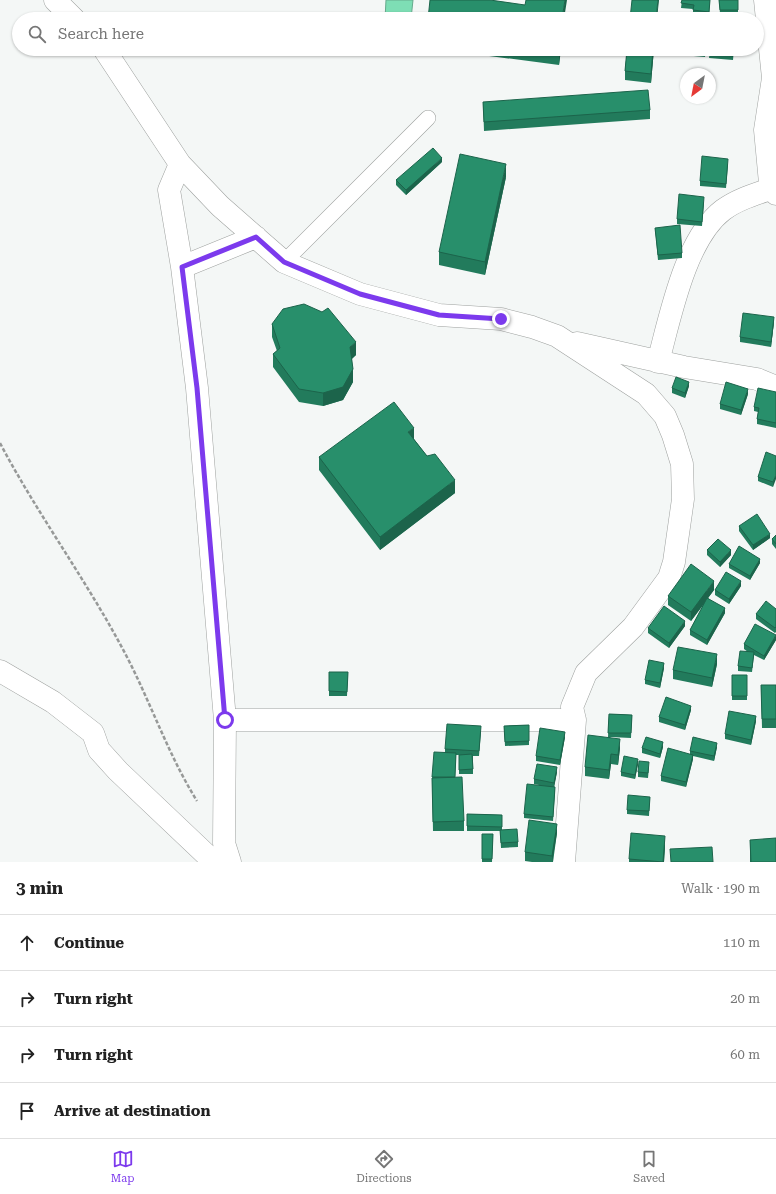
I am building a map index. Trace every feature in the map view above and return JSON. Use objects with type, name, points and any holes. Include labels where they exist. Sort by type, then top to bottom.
[{"type":"street","points":[[55,0],[67,12]]},
{"type":"street","points":[[658,362],[680,278],[710,223],[722,211],[740,200],[774,191],[770,183],[764,130],[773,78],[765,0]]},
{"type":"street","points":[[109,56],[180,164],[220,206],[284,262],[360,294],[439,315],[501,319],[532,327],[562,340],[646,394],[660,411],[673,435],[682,464],[683,481],[679,531],[674,562],[669,578],[634,627],[586,673],[572,707],[575,720],[564,862]]},
{"type":"street","points":[[180,164],[168,190],[182,267],[197,388],[225,720],[224,843],[230,862]]},
{"type":"street","points":[[182,267],[256,237]]},
{"type":"street","points":[[562,340],[658,362],[757,379],[776,387]]},
{"type":"street","points":[[0,671],[53,702],[93,733],[99,750],[118,771],[214,862]]},
{"type":"street","points":[[225,720],[575,720]]},
{"type":"lane","points":[[284,262],[428,118]]},
{"type":"path","points":[[0,443],[15,471],[44,516],[128,660],[168,747],[199,803]]},
{"type":"shaded area","points":[[386,0],[413,0],[412,12],[385,12]]},
{"type":"building","points":[[430,0],[490,0],[525,5],[526,0],[565,0],[563,12],[429,12]]},
{"type":"building","points":[[632,0],[658,0],[657,12],[631,12]]},
{"type":"building","points":[[682,0],[710,0],[709,12],[693,10],[694,5],[681,3]]},
{"type":"building","points":[[719,0],[738,0],[738,10],[720,10]]},
{"type":"building","points":[[626,56],[652,56],[651,74],[625,71]]},
{"type":"building","points":[[648,90],[650,110],[484,122],[483,102]]},
{"type":"building","points":[[433,148],[442,158],[406,190],[396,180]]},
{"type":"building","points":[[460,154],[506,164],[485,262],[439,252]]},
{"type":"building","points":[[702,156],[728,159],[726,184],[700,181]]},
{"type":"building","points":[[679,194],[704,197],[702,222],[677,219]]},
{"type":"building","points":[[680,225],[682,253],[658,255],[655,228]]},
{"type":"building","points":[[304,304],[322,312],[328,308],[356,342],[350,347],[353,369],[343,387],[323,393],[299,389],[273,354],[280,348],[272,324],[283,309]]},
{"type":"building","points":[[743,313],[774,317],[771,342],[740,337]]},
{"type":"building","points":[[676,377],[689,382],[685,393],[672,388]]},
{"type":"building","points":[[726,382],[748,389],[741,410],[720,404]]},
{"type":"building","points":[[758,388],[776,392],[776,423],[757,419],[759,408],[754,407]]},
{"type":"building","points":[[394,402],[414,428],[408,432],[427,456],[435,454],[455,480],[380,537],[319,457]]},
{"type":"building","points":[[766,452],[776,456],[776,475],[773,482],[758,477]]},
{"type":"building","points":[[757,514],[770,534],[753,545],[739,526]]},
{"type":"building","points":[[776,535],[776,544],[772,539]]},
{"type":"building","points":[[718,539],[731,550],[720,562],[707,550]]},
{"type":"building","points":[[739,546],[760,559],[750,576],[729,564]]},
{"type":"building","points":[[691,564],[714,581],[691,612],[668,596]]},
{"type":"building","points":[[726,572],[741,581],[729,599],[715,590]]},
{"type":"building","points":[[707,598],[725,608],[707,640],[690,630]]},
{"type":"building","points":[[766,601],[776,609],[775,628],[756,614]]},
{"type":"building","points":[[664,606],[685,621],[669,643],[648,628]]},
{"type":"building","points":[[755,624],[776,635],[764,656],[744,644]]},
{"type":"building","points":[[678,647],[717,654],[712,678],[673,670]]},
{"type":"building","points":[[740,651],[754,652],[752,668],[738,666]]},
{"type":"building","points":[[649,660],[664,663],[660,683],[645,680]]},
{"type":"building","points":[[329,672],[348,672],[347,692],[329,691]]},
{"type":"building","points":[[732,675],[747,675],[747,696],[732,696]]},
{"type":"building","points":[[761,685],[776,685],[776,719],[762,719]]},
{"type":"building","points":[[666,697],[691,706],[685,725],[659,717]]},
{"type":"building","points":[[729,711],[756,716],[751,740],[725,734]]},
{"type":"building","points":[[609,714],[632,715],[631,733],[608,733]]},
{"type":"building","points":[[447,724],[481,726],[479,751],[445,749]]},
{"type":"building","points":[[529,725],[529,741],[505,742],[504,726]]},
{"type":"building","points":[[540,728],[565,732],[560,760],[536,756]]},
{"type":"building","points":[[588,735],[620,739],[618,755],[611,754],[609,770],[585,767]]},
{"type":"building","points":[[646,737],[663,742],[660,754],[642,748]]},
{"type":"building","points":[[693,737],[717,743],[714,756],[690,751]]},
{"type":"building","points":[[668,748],[693,755],[686,782],[661,776]]},
{"type":"building","points":[[434,752],[456,753],[455,777],[432,777]]},
{"type":"building","points":[[472,754],[473,769],[459,770],[459,755]]},
{"type":"building","points":[[624,756],[638,759],[635,775],[621,772]]},
{"type":"building","points":[[639,761],[649,762],[648,773],[638,772]]},
{"type":"building","points":[[537,764],[557,767],[554,783],[534,779]]},
{"type":"building","points":[[462,777],[464,821],[433,822],[432,778]]},
{"type":"building","points":[[527,784],[555,787],[553,817],[524,814]]},
{"type":"building","points":[[628,795],[650,797],[649,811],[627,810]]},
{"type":"building","points":[[467,814],[502,815],[502,827],[467,826]]},
{"type":"building","points":[[529,820],[557,824],[552,856],[525,852]]},
{"type":"building","points":[[517,829],[518,842],[501,843],[500,830]]},
{"type":"building","points":[[631,833],[665,836],[663,862],[629,859]]},
{"type":"building","points":[[482,834],[493,834],[492,859],[482,859]]},
{"type":"building","points":[[776,838],[776,862],[751,862],[750,840]]},
{"type":"building","points":[[712,847],[713,862],[671,862],[670,849]]},
{"type":"route","points":[[225,720],[197,388],[182,267],[256,237],[284,262],[360,294],[439,315],[501,319]]}]
